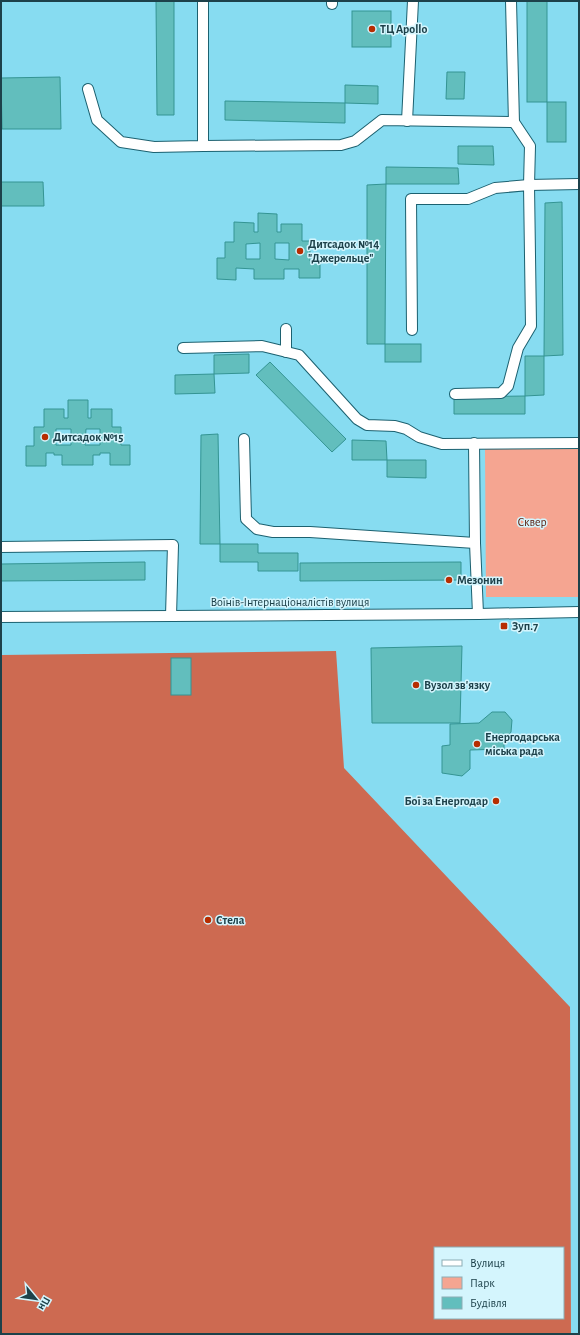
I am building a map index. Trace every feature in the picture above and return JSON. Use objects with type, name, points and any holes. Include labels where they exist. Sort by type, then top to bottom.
[{"type":"street","points":[[203,1],[203,146]]},
{"type":"street","points":[[407,121],[413,1]]},
{"type":"street","points":[[455,394],[501,393],[508,386],[518,348],[531,326],[530,146],[514,123],[511,1]]},
{"type":"street","points":[[88,89],[97,120],[121,142],[154,147],[341,145],[355,140],[382,120],[514,123]]},
{"type":"street","points":[[412,330],[411,199],[468,199],[495,188],[530,184],[579,184]]},
{"type":"street","points":[[286,329],[286,352]]},
{"type":"street","points":[[183,348],[262,346],[299,355],[357,419],[367,426],[395,426],[406,428],[419,437],[442,444],[579,443]]},
{"type":"street","points":[[244,439],[246,519],[257,529],[273,532],[310,532],[475,543]]},
{"type":"street","points":[[474,443],[475,543],[478,614]]},
{"type":"street","points":[[1,547],[173,545],[171,616]]},
{"type":"street","name":"Воїнів-Інтернаціоналістів вулиця","points":[[1,617],[579,612]]},
{"type":"green space","name":"Сквер","points":[[485,448],[579,448],[579,597],[486,597]]},
{"type":"shaded area","points":[[336,651],[344,768],[570,1007],[571,1334],[1,1334],[1,655]]},
{"type":"building","points":[[156,1],[174,1],[174,115],[157,115]]},
{"type":"building","points":[[527,1],[547,1],[547,102],[527,102]]},
{"type":"building","name":"ТЦ Apollo","points":[[352,11],[391,11],[391,47],[352,47]]},
{"type":"building","points":[[447,72],[465,72],[464,99],[446,99]]},
{"type":"building","points":[[60,77],[61,129],[2,129],[1,78]]},
{"type":"building","points":[[345,85],[378,86],[378,104],[345,103]]},
{"type":"building","points":[[225,101],[345,103],[345,123],[225,120]]},
{"type":"building","points":[[547,102],[566,102],[566,142],[547,142]]},
{"type":"building","points":[[458,146],[493,146],[494,165],[458,164]]},
{"type":"building","points":[[386,167],[458,168],[459,184],[386,184]]},
{"type":"building","points":[[1,182],[43,182],[44,206],[1,206]]},
{"type":"building","points":[[386,184],[385,344],[367,344],[367,185]]},
{"type":"building","points":[[562,202],[563,355],[544,356],[545,203]]},
{"type":"building","name":"Дитсадок №14 \"Джерельце\"","points":[[258,213],[277,214],[277,232],[281,232],[281,224],[302,224],[302,241],[310,241],[310,261],[320,261],[320,278],[299,278],[299,269],[284,269],[284,279],[254,279],[254,269],[236,268],[236,280],[217,279],[217,258],[225,258],[225,242],[234,242],[234,222],[254,223],[254,232],[258,232]],"holes":[[[260,243],[260,259],[246,259],[246,244]],[[275,243],[289,243],[289,260],[275,259]]]},
{"type":"building","points":[[385,344],[421,344],[421,362],[385,362]]},
{"type":"building","points":[[249,354],[249,373],[214,374],[214,355]]},
{"type":"building","points":[[525,356],[544,356],[544,395],[525,396]]},
{"type":"building","points":[[270,362],[346,439],[332,452],[256,375]]},
{"type":"building","points":[[214,374],[215,393],[175,394],[175,375]]},
{"type":"building","points":[[525,396],[525,414],[454,414],[454,397]]},
{"type":"building","name":"Дитсадок №15","points":[[68,400],[88,400],[88,418],[91,418],[91,409],[112,409],[112,427],[121,427],[121,445],[130,445],[130,465],[110,465],[110,453],[100,453],[100,455],[93,455],[93,465],[62,465],[62,455],[46,453],[46,466],[26,466],[26,446],[34,446],[34,427],[44,427],[44,409],[64,409],[64,418],[68,418]],"holes":[[[56,429],[71,429],[71,445],[56,445]],[[86,429],[100,429],[100,445],[85,445]]]},
{"type":"building","points":[[218,434],[220,544],[200,544],[201,435]]},
{"type":"building","points":[[352,440],[386,441],[387,460],[352,460]]},
{"type":"building","points":[[387,460],[426,460],[426,478],[387,477]]},
{"type":"building","points":[[220,544],[258,544],[258,553],[298,553],[298,571],[258,571],[258,562],[220,562]]},
{"type":"building","points":[[145,562],[145,580],[1,581],[1,564]]},
{"type":"building","points":[[461,562],[461,580],[300,581],[300,563]]},
{"type":"building","name":"Вузол зв'язку","points":[[462,646],[460,723],[372,723],[371,648]]},
{"type":"building","points":[[171,658],[191,658],[191,695],[171,695]]},
{"type":"building","name":"Енергодарська міська рада","points":[[492,712],[505,712],[512,720],[511,732],[504,742],[504,749],[470,750],[470,769],[462,776],[442,773],[442,746],[450,745],[450,724],[479,723]]},
{"type":"place","name":"ТЦ Apollo","points":[[372,29]]},
{"type":"place","name":"Дитсадок №14 \"Джерельце\"","points":[[300,251]]},
{"type":"place","name":"Дитсадок №15","points":[[45,437]]},
{"type":"place","name":"Мезонин","points":[[449,580]]},
{"type":"place","name":"Зуп.7","points":[[504,626]]},
{"type":"place","name":"Вузол зв'язку","points":[[416,685]]},
{"type":"place","name":"Енергодарська міська рада","points":[[477,744]]},
{"type":"place","name":"Бої за Енергодар","points":[[496,801]]},
{"type":"place","name":"Стела","points":[[208,920]]}]
